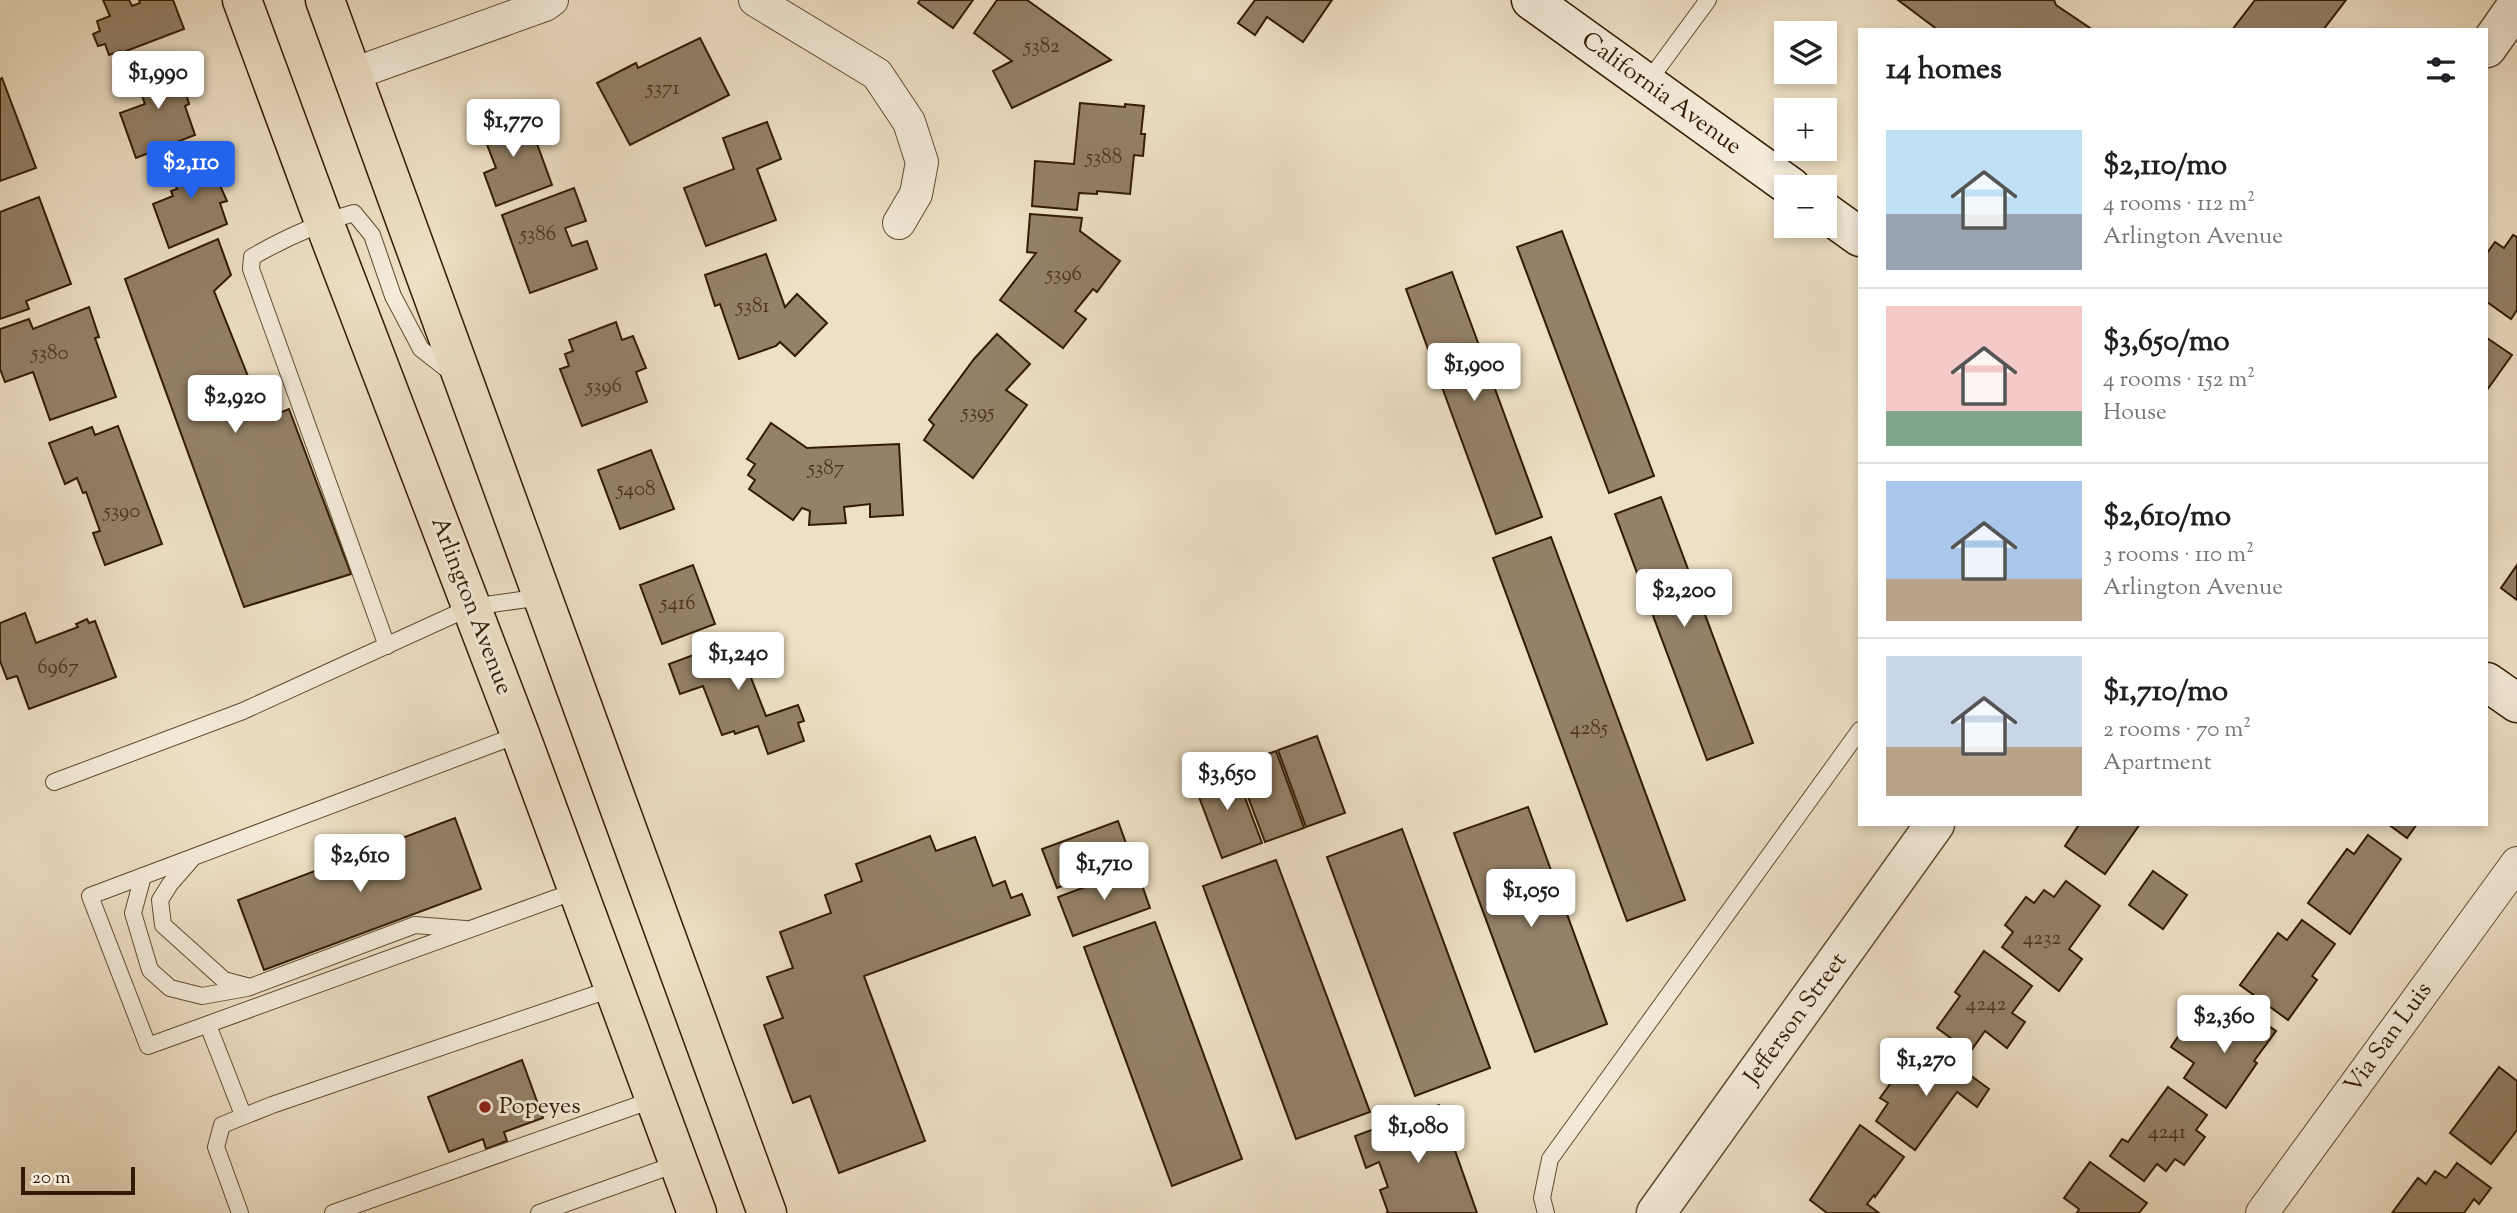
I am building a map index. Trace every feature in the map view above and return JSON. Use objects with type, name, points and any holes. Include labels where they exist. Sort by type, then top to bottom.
[{"type":"main road","name":"Arlington Avenue","points":[[242,0],[520,734],[697,1213]]},
{"type":"main road","points":[[325,0],[767,1213]]},
{"type":"street","points":[[353,74],[545,5],[552,0]]},
{"type":"street","points":[[755,0],[877,74],[909,122],[922,162],[916,194],[899,223]]},
{"type":"street","name":"California Avenue","points":[[1531,0],[1774,175]]},
{"type":"street","points":[[2488,47],[2517,5]]},
{"type":"street","points":[[1837,221],[1858,236]]},
{"type":"street","points":[[2488,683],[2517,703]]},
{"type":"street","name":"Jefferson Street","points":[[1656,1213],[1934,826]]},
{"type":"street","name":"Via San Luis","points":[[2262,1213],[2517,863]]},
{"type":"lane","points":[[1647,83],[1708,0]]},
{"type":"lane","points":[[387,646],[251,269],[252,257],[279,241],[354,213],[372,235],[393,296],[421,349],[466,384]]},
{"type":"lane","points":[[54,782],[243,710],[471,607],[544,597]]},
{"type":"lane","points":[[1546,1213],[1542,1198],[1550,1159],[1858,733]]},
{"type":"lane","points":[[520,734],[90,896],[148,1046],[578,890]]},
{"type":"lane","points":[[193,858],[160,900],[163,925],[224,980],[250,987]]},
{"type":"lane","points":[[143,876],[132,913],[150,970],[170,988],[202,996],[250,987],[415,925],[470,929]]},
{"type":"lane","points":[[240,1213],[216,1147],[222,1125],[243,1115],[614,988]]},
{"type":"lane","points":[[208,1025],[243,1115]]},
{"type":"lane","points":[[333,1213],[655,1099]]},
{"type":"lane","points":[[539,1213],[678,1163]]},
{"type":"building","points":[[103,0],[129,0],[132,6],[140,3],[139,0],[173,0],[184,29],[109,55],[105,44],[98,46],[93,34],[100,31],[97,21],[110,16]]},
{"type":"building","points":[[920,0],[973,0],[953,28],[918,3]]},
{"type":"building","points":[[997,0],[1027,0],[1111,60],[1012,108],[993,71],[1012,61],[974,33]]},
{"type":"building","points":[[1255,0],[1332,0],[1303,42],[1267,17],[1255,35],[1238,23]]},
{"type":"building","points":[[1898,0],[2054,0],[2056,5],[2090,28],[1935,28]]},
{"type":"building","points":[[2255,0],[2346,0],[2325,28],[2234,28]]},
{"type":"building","points":[[700,38],[729,95],[630,145],[597,83],[636,63],[638,68]]},
{"type":"building","points":[[170,60],[179,85],[183,83],[189,104],[185,106],[195,135],[136,158],[120,113],[145,104],[134,73]]},
{"type":"building","points":[[2,78],[36,168],[0,181],[0,79]]},
{"type":"building","points":[[1080,103],[1144,106],[1141,134],[1145,134],[1143,156],[1134,155],[1130,194],[1097,191],[1097,194],[1079,193],[1077,210],[1032,206],[1035,161],[1074,164]]},
{"type":"building","points":[[512,109],[519,126],[524,125],[527,132],[532,130],[552,185],[496,206],[484,173],[496,168],[478,121]]},
{"type":"building","points":[[767,122],[781,159],[757,169],[776,220],[706,246],[684,188],[734,169],[723,138]]},
{"type":"building","points":[[203,150],[212,175],[215,174],[227,201],[220,203],[227,224],[169,248],[153,204],[173,196],[171,191],[177,189],[167,163]]},
{"type":"building","points":[[574,188],[586,221],[565,228],[572,246],[587,241],[597,269],[530,293],[502,215]]},
{"type":"building","points":[[39,197],[71,284],[26,301],[29,309],[0,319],[0,212]]},
{"type":"building","points":[[1030,214],[1082,218],[1080,231],[1120,261],[1097,292],[1093,289],[1075,311],[1086,319],[1063,348],[1000,300],[1036,253],[1027,252]]},
{"type":"building","points":[[1562,231],[1654,476],[1609,493],[1517,247]]},
{"type":"building","points":[[2513,235],[2517,237],[2517,310],[2511,319],[2488,303],[2488,252],[2495,242],[2504,248]]},
{"type":"building","points":[[218,239],[231,275],[214,291],[265,419],[289,409],[351,574],[244,607],[125,279]]},
{"type":"building","points":[[766,254],[785,307],[797,294],[827,323],[795,356],[780,342],[776,346],[739,359],[720,304],[715,306],[705,275]]},
{"type":"building","points":[[1452,272],[1542,517],[1496,534],[1406,289]]},
{"type":"building","points":[[89,307],[99,337],[95,338],[116,397],[50,420],[33,372],[5,382],[0,369],[0,329],[29,319],[33,329]]},
{"type":"building","points":[[616,322],[622,340],[633,336],[646,368],[636,372],[647,402],[582,426],[560,369],[569,366],[565,354],[573,351],[569,340]]},
{"type":"building","points":[[997,334],[1030,364],[1006,390],[1027,405],[973,478],[924,440],[934,425],[929,420],[974,359]]},
{"type":"building","points":[[2488,339],[2512,355],[2488,389]]},
{"type":"building","points":[[771,423],[807,448],[899,444],[903,515],[870,517],[870,504],[844,507],[846,523],[809,525],[810,511],[802,508],[793,520],[749,489],[755,480],[748,475],[755,464],[747,459]]},
{"type":"building","points":[[118,426],[162,544],[105,565],[93,533],[100,531],[86,492],[83,493],[77,478],[65,484],[49,443],[92,427],[95,435]]},
{"type":"building","points":[[651,450],[674,509],[620,529],[598,470]]},
{"type":"building","points":[[1661,497],[1753,743],[1707,760],[1615,514]]},
{"type":"building","points":[[1551,537],[1685,900],[1627,921],[1493,558]]},
{"type":"building","points":[[693,565],[715,624],[662,644],[640,585]]},
{"type":"building","points":[[2517,565],[2517,600],[2501,588]]},
{"type":"building","points":[[25,613],[36,643],[78,627],[76,624],[87,619],[89,623],[95,621],[116,677],[29,709],[17,676],[7,679],[0,661],[0,623]]},
{"type":"building","points":[[750,634],[756,651],[771,646],[775,657],[748,670],[766,716],[798,705],[804,721],[798,723],[804,741],[768,754],[758,726],[735,734],[734,731],[722,735],[703,686],[680,694],[669,664]]},
{"type":"building","points":[[1317,736],[1345,813],[1306,827],[1278,750]]},
{"type":"building","points":[[1276,751],[1304,828],[1265,842],[1236,765]]},
{"type":"building","points":[[1233,766],[1262,843],[1222,858],[1193,781]]},
{"type":"building","points":[[1528,807],[1607,1024],[1535,1052],[1454,833]]},
{"type":"building","points":[[455,818],[481,889],[264,970],[238,900]]},
{"type":"building","points":[[1118,821],[1132,860],[1057,888],[1042,849]]},
{"type":"building","points":[[2078,826],[2139,826],[2105,874],[2065,846]]},
{"type":"building","points":[[2391,826],[2416,826],[2407,838]]},
{"type":"building","points":[[1402,829],[1490,1068],[1415,1096],[1327,857]]},
{"type":"building","points":[[2368,835],[2401,859],[2350,934],[2308,903],[2347,849],[2354,854]]},
{"type":"building","points":[[930,836],[936,851],[975,837],[993,886],[1005,881],[1011,898],[1022,894],[1030,915],[864,976],[925,1141],[839,1173],[810,1096],[793,1103],[764,1025],[783,1018],[767,977],[793,968],[780,932],[831,913],[825,895],[862,881],[856,864]]},
{"type":"building","points":[[1276,860],[1370,1112],[1296,1139],[1203,886]]},
{"type":"building","points":[[1136,868],[1150,908],[1073,936],[1058,897]]},
{"type":"building","points":[[2153,871],[2187,895],[2163,929],[2129,905]]},
{"type":"building","points":[[2066,881],[2100,906],[2069,949],[2082,959],[2059,991],[2002,947],[2013,932],[2005,925],[2026,897],[2034,903],[2044,890],[2054,897]]},
{"type":"building","points":[[2302,920],[2335,944],[2312,976],[2317,980],[2288,1020],[2240,985],[2278,933],[2287,940]]},
{"type":"building","points":[[1155,922],[1242,1159],[1172,1186],[1084,947]]},
{"type":"building","points":[[1984,951],[2032,986],[2012,1013],[2025,1022],[2007,1048],[1985,1031],[1970,1052],[1937,1028],[1960,996],[1955,992]]},
{"type":"building","points":[[2243,1008],[2276,1031],[2254,1061],[2257,1063],[2226,1108],[2184,1078],[2194,1063],[2171,1047],[2188,1022],[2204,1034],[2206,1032],[2212,1036],[2222,1023],[2229,1028]]},
{"type":"building","points":[[1940,1053],[1989,1089],[1977,1107],[1957,1092],[1915,1150],[1876,1121],[1888,1103],[1880,1098],[1901,1069],[1909,1075],[1920,1060],[1930,1067]]},
{"type":"building","name":"Popeyes","points":[[522,1060],[543,1118],[504,1132],[507,1141],[486,1149],[483,1139],[449,1152],[428,1097]]},
{"type":"building","points":[[2499,1067],[2517,1081],[2517,1130],[2491,1164],[2450,1133]]},
{"type":"building","points":[[2168,1087],[2207,1115],[2196,1130],[2205,1137],[2184,1165],[2175,1159],[2166,1171],[2157,1164],[2144,1181],[2110,1156],[2122,1139],[2128,1142]]},
{"type":"building","points":[[1439,1105],[1477,1213],[1386,1213],[1388,1212],[1380,1190],[1388,1187],[1379,1162],[1366,1168],[1355,1136]]},
{"type":"building","points":[[1860,1125],[1904,1157],[1867,1204],[1879,1213],[1827,1213],[1810,1200]]},
{"type":"building","points":[[2090,1162],[2147,1203],[2139,1213],[2077,1213],[2079,1209],[2064,1198]]},
{"type":"building","points":[[2457,1163],[2491,1188],[2479,1204],[2474,1199],[2464,1213],[2392,1213],[2418,1178],[2426,1184],[2435,1171],[2446,1178]]},
{"type":"place","name":"Popeyes","points":[[485,1107]]}]
